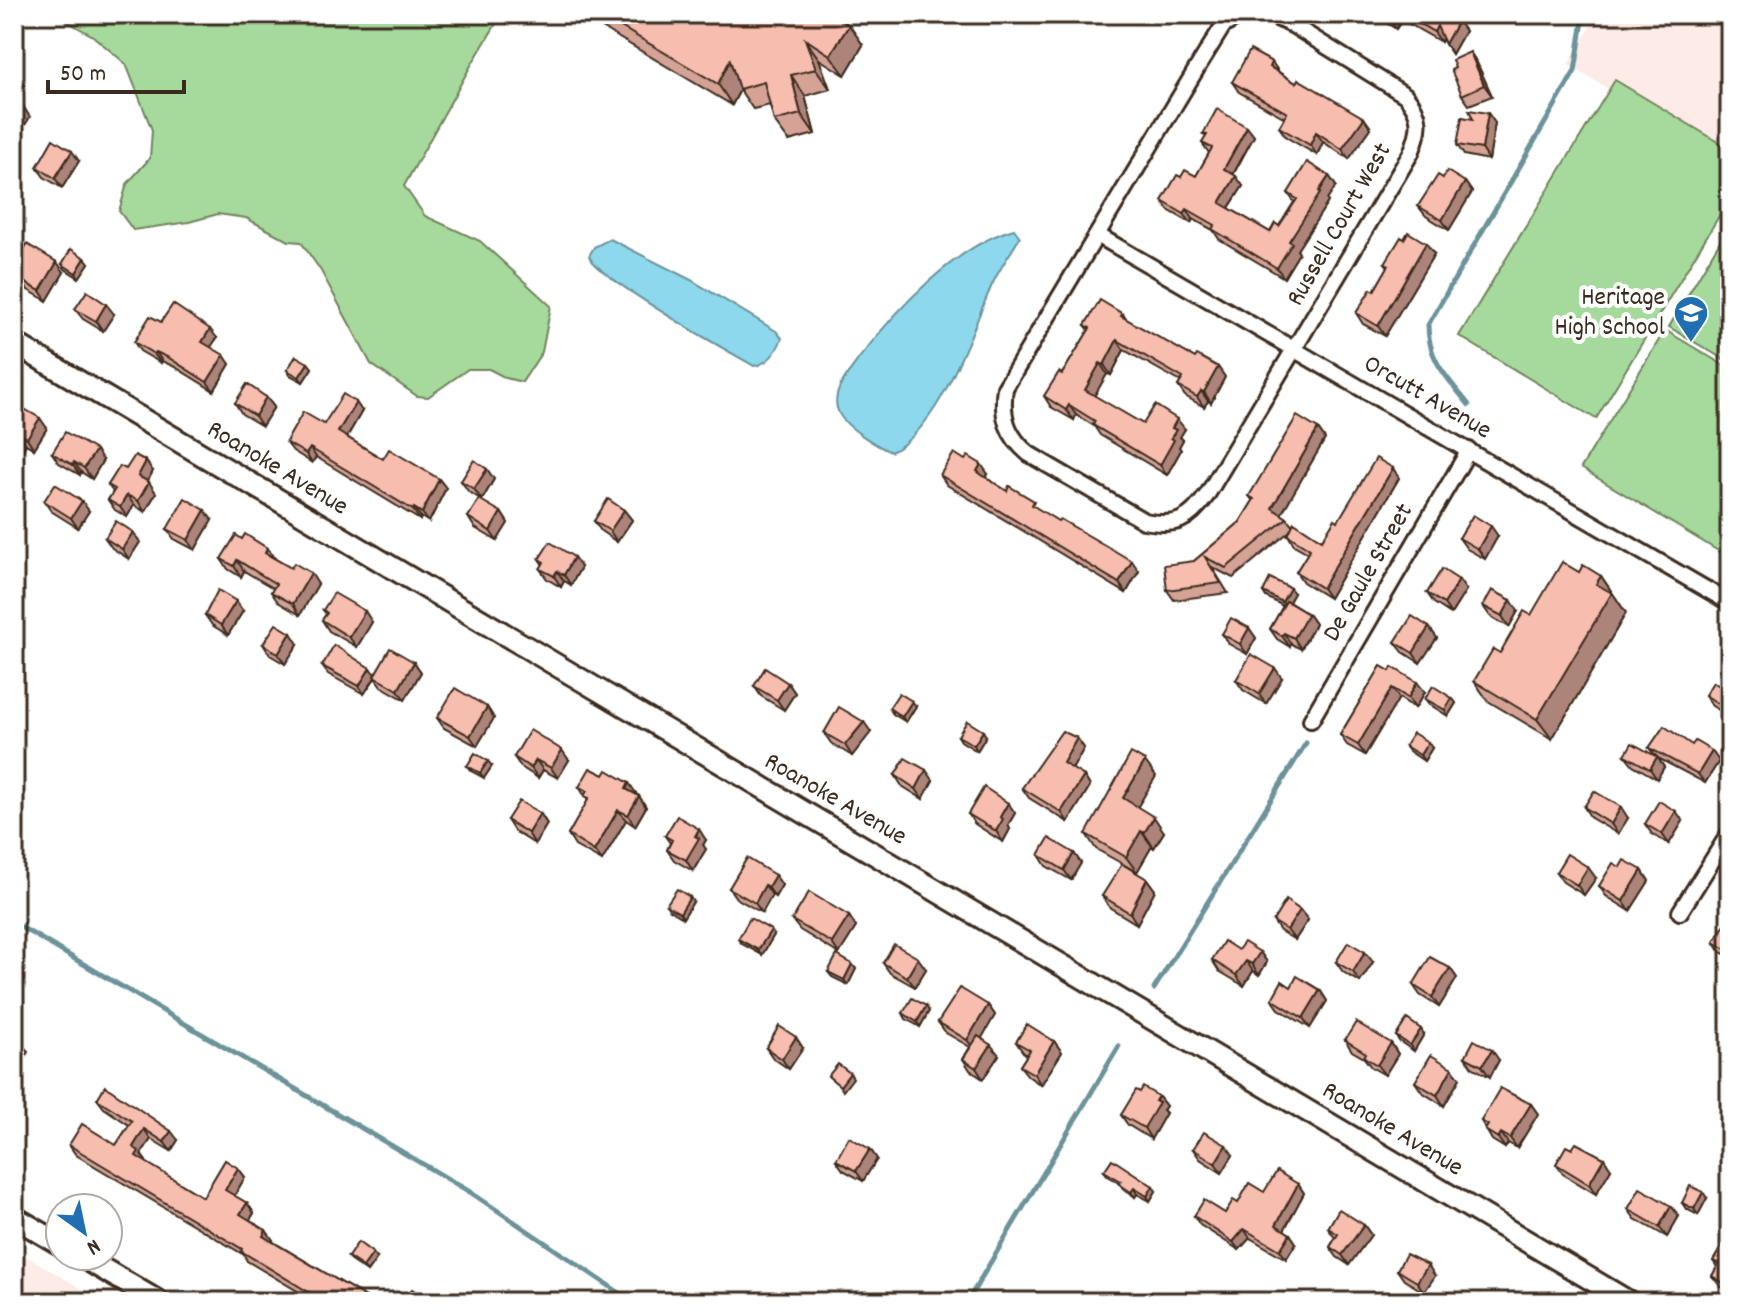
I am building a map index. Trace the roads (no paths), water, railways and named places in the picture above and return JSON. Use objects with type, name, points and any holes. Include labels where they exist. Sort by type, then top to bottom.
[{"type":"street","points":[[1099,236],[1223,26],[1243,14]]},
{"type":"street","name":"Russell Court West","points":[[1099,236],[1005,388],[1004,416],[1008,431],[1029,454],[1144,521],[1168,524],[1192,515],[1207,495],[1411,153],[1419,133],[1419,118],[1405,95],[1319,41],[1268,14]]},
{"type":"street","name":"Orcutt Avenue","points":[[1099,236],[1730,603]]},
{"type":"street","name":"Roanoke Avenue","points":[[14,343],[1629,1302]]},
{"type":"street","name":"De Gaule Street","points":[[1311,720],[1469,450]]},
{"type":"street","points":[[1680,912],[1730,832]]},
{"type":"street","points":[[14,1217],[44,1235]]},
{"type":"street","points":[[108,1272],[159,1302]]},
{"type":"water","points":[[1014,229],[1020,237],[995,279],[952,378],[925,423],[909,440],[891,452],[853,429],[838,411],[837,397],[847,376],[875,339],[909,300],[949,265],[992,237]]},
{"type":"water","points":[[610,239],[691,280],[776,331],[782,338],[775,352],[764,363],[754,366],[638,297],[598,267],[589,256],[594,247]]},
{"type":"waterway","points":[[1469,405],[1435,359],[1428,325],[1575,71],[1584,14]]},
{"type":"waterway","points":[[1154,989],[1306,743]]},
{"type":"waterway","points":[[14,923],[470,1192],[633,1302]]},
{"type":"waterway","points":[[967,1302],[1119,1046]]},
{"type":"place","name":"Heritage High School","points":[[1691,344]]}]
